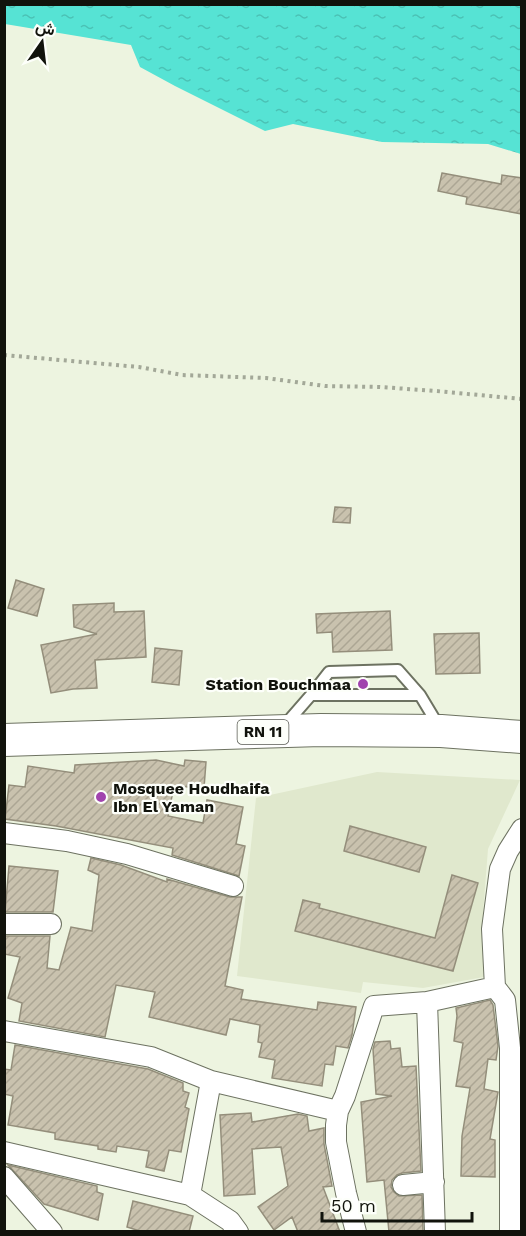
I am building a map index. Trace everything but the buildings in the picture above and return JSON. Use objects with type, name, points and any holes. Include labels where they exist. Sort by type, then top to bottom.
[{"type":"main road","name":"RN 11","points":[[4,740],[279,731],[441,731],[522,737]]},
{"type":"street","points":[[510,1232],[510,1048],[505,1000],[495,987],[492,929],[500,870],[508,850],[522,829]]},
{"type":"street","points":[[4,833],[67,841],[128,854],[233,886]]},
{"type":"street","points":[[4,924],[51,924]]},
{"type":"street","points":[[356,1232],[336,1142],[336,1125],[338,1111],[374,1006],[427,1002],[495,987]]},
{"type":"street","points":[[427,1002],[435,1232]]},
{"type":"street","points":[[4,1031],[151,1057],[211,1081],[338,1111]]},
{"type":"street","points":[[190,1195],[211,1081]]},
{"type":"street","points":[[4,1152],[190,1195],[230,1221],[238,1232]]},
{"type":"street","points":[[4,1178],[52,1232]]},
{"type":"street","points":[[403,1185],[434,1182]]},
{"type":"lane","points":[[279,731],[329,672],[398,670],[420,695],[441,731]]},
{"type":"lane","points":[[311,695],[420,695]]},
{"type":"path","points":[[4,355],[139,367],[182,375],[266,378],[325,386],[380,387],[522,399]]},
{"type":"shaded area","points":[[377,772],[520,780],[488,849],[482,926],[484,977],[423,988],[363,982],[361,993],[237,976],[256,798]]},
{"type":"water","points":[[4,5],[521,5],[521,154],[488,144],[382,142],[293,124],[265,131],[140,67],[131,45],[5,24]]},
{"type":"place","name":"Station Bouchmaa","points":[[363,684]]},
{"type":"place","name":"Mosquee Houdhaifa Ibn El Yaman","points":[[101,797]]}]
